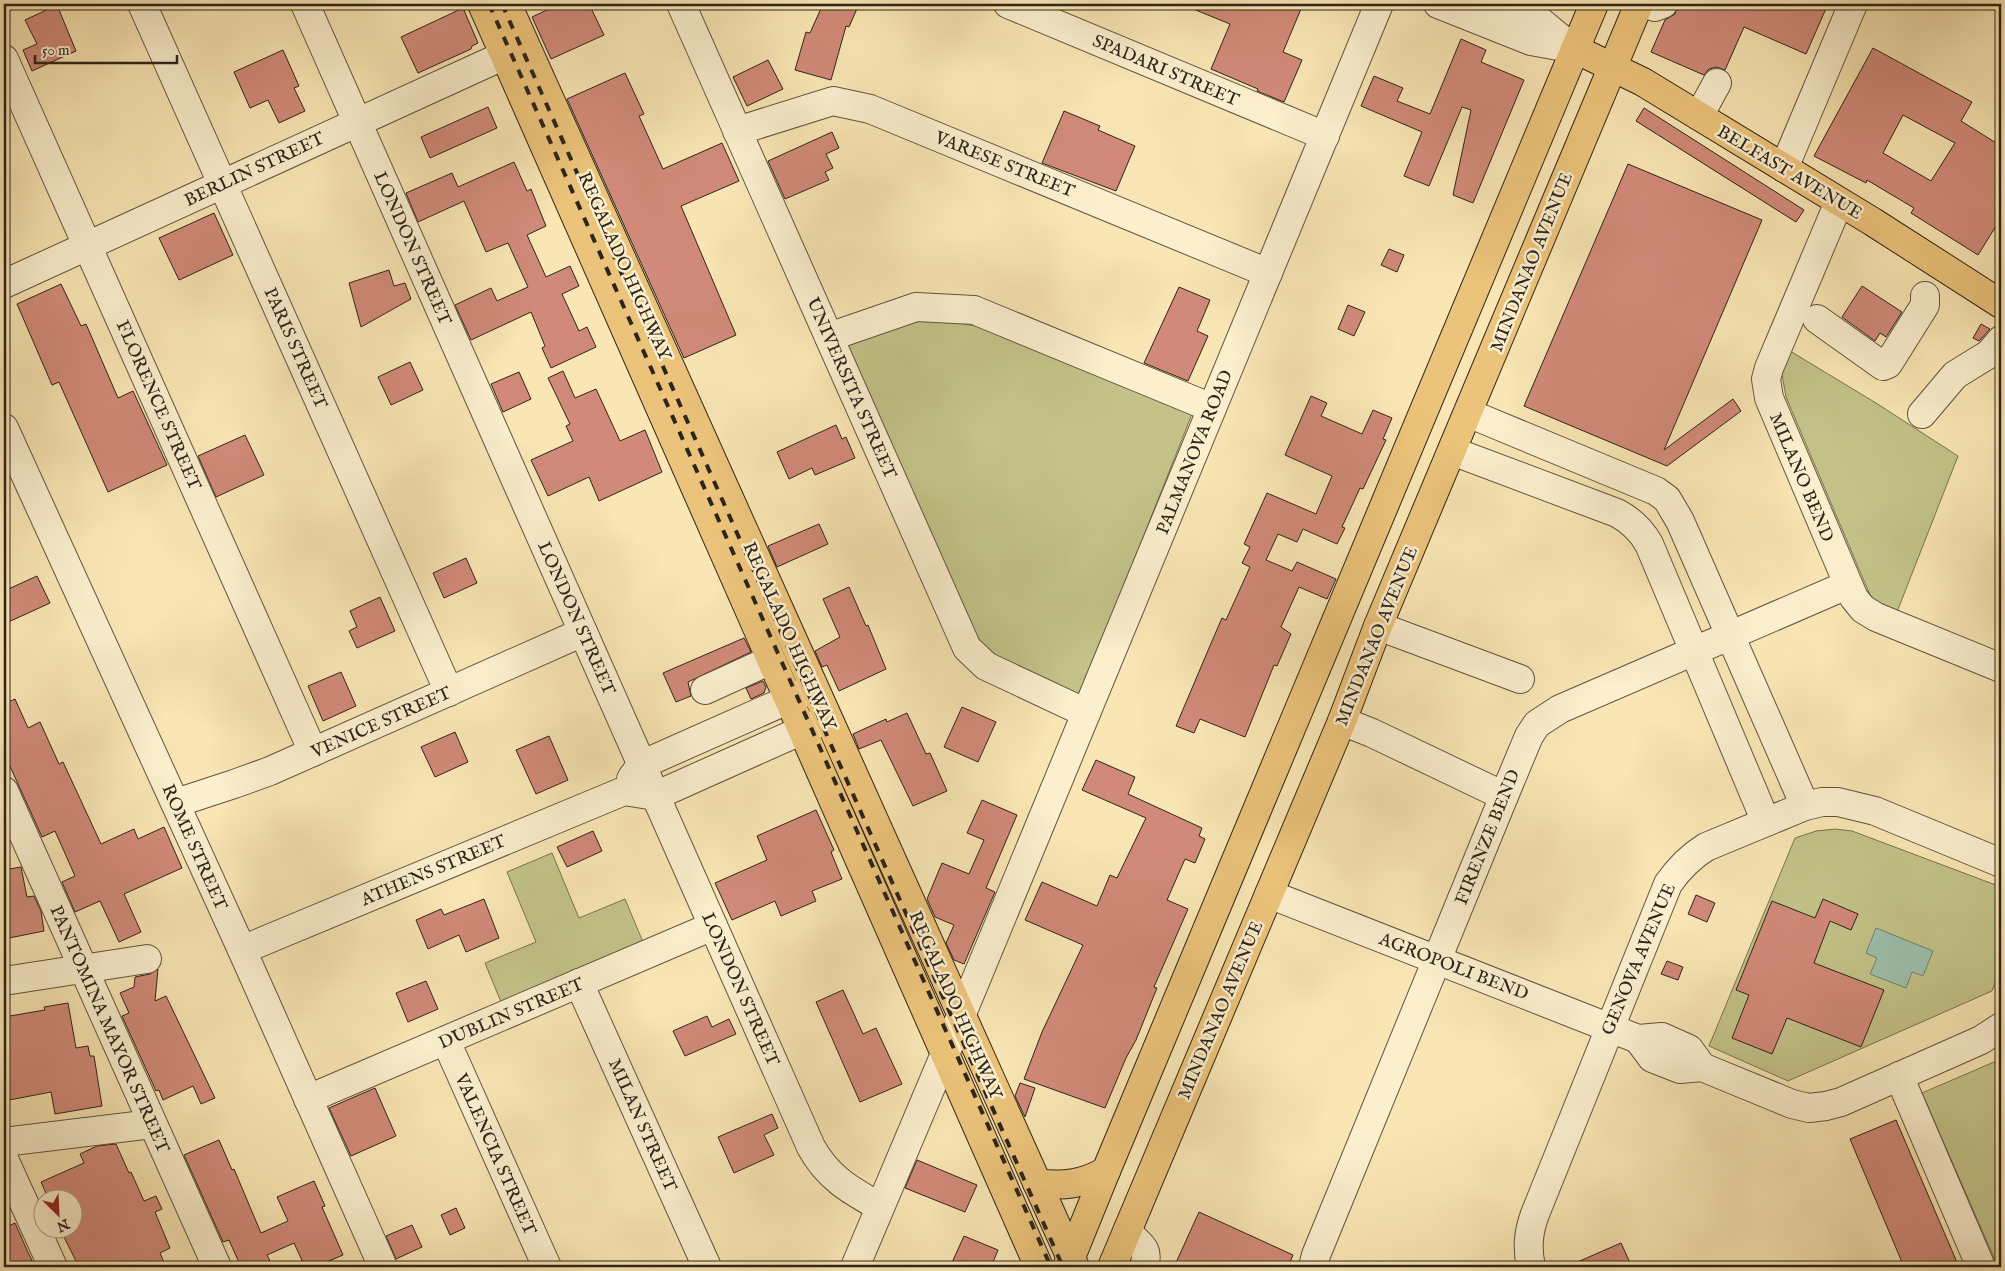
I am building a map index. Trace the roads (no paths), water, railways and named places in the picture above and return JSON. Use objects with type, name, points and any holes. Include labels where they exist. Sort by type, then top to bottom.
[{"type":"main road","name":"REGALADO HIGHWAY","points":[[482,4],[516,62],[801,694],[802,730],[1039,1267]]},
{"type":"main road","name":"REGALADO HIGHWAY","points":[[507,4],[516,62],[771,660],[801,694],[827,719],[1037,1183],[1071,1264]]},
{"type":"main road","points":[[1071,1264],[1106,1172],[1594,4]]},
{"type":"main road","name":"MINDANAO AVENUE","points":[[1112,1267],[1342,721],[1378,626],[1639,4]]},
{"type":"main road","name":"BELFAST AVENUE","points":[[1574,50],[1643,82],[2001,304]]},
{"type":"main road","points":[[1037,1183],[1055,1186],[1072,1184],[1090,1180],[1106,1172]]},
{"type":"street","name":"PARIS STREET","points":[[142,4],[449,692]]},
{"type":"street","name":"LONDON STREET","points":[[305,4],[811,1148],[818,1160],[841,1184],[880,1207]]},
{"type":"street","name":"UNIVERSITA STREET","points":[[681,4],[967,648],[986,666],[1086,713]]},
{"type":"street","name":"SPADARI STREET","points":[[1008,4],[1324,136]]},
{"type":"street","name":"PALMANOVA ROAD","points":[[855,1267],[961,1016],[1379,4]]},
{"type":"street","points":[[1438,4],[1532,41],[1574,50]]},
{"type":"street","points":[[1492,4],[1541,22],[1574,50]]},
{"type":"street","points":[[1644,4],[1655,7],[1663,4]]},
{"type":"street","points":[[1784,168],[1852,4]]},
{"type":"street","name":"FLORENCE STREET","points":[[4,59],[313,752]]},
{"type":"street","name":"BERLIN STREET","points":[[4,284],[358,122],[516,62]]},
{"type":"street","points":[[1699,116],[1717,83]]},
{"type":"street","name":"VARESE STREET","points":[[737,131],[833,101],[870,109],[1268,272]]},
{"type":"street","name":"MILANO BEND","points":[[1838,202],[1766,378],[1766,387],[1774,410],[1854,598],[1864,609],[1876,617],[2001,668]]},
{"type":"street","points":[[1818,319],[1883,366],[1888,364],[1925,305],[1925,296]]},
{"type":"street","points":[[829,337],[916,307],[974,310],[1212,408]]},
{"type":"street","points":[[1922,414],[1955,375],[1988,354],[2001,340]]},
{"type":"street","points":[[1468,413],[1656,491],[1667,499],[1680,521],[1805,806]]},
{"type":"street","name":"ROME STREET","points":[[4,428],[176,803],[383,1267]]},
{"type":"street","points":[[1452,451],[1617,514],[1629,520],[1641,530],[1649,544],[1695,650],[1766,822]]},
{"type":"street","name":"FIRENZE BEND","points":[[1314,1267],[1316,1255],[1437,959],[1529,736],[1537,724],[1548,716],[1847,584]]},
{"type":"street","points":[[1378,626],[1520,679]]},
{"type":"street","name":"VENICE STREET","points":[[176,803],[234,784],[313,752],[583,632]]},
{"type":"street","points":[[705,690],[771,660]]},
{"type":"street","points":[[801,694],[641,765],[624,791],[655,796],[827,719]]},
{"type":"street","points":[[759,713],[772,743]]},
{"type":"street","points":[[1342,721],[1372,733],[1504,796]]},
{"type":"street","name":"PANTOMINA MAYOR STREET","points":[[4,791],[10,822],[84,969],[216,1267]]},
{"type":"street","name":"ATHENS STREET","points":[[242,950],[624,791]]},
{"type":"street","name":"GENOVA AVENUE","points":[[1531,1267],[1528,1251],[1528,1232],[1668,884],[1678,868],[1706,847],[1805,806],[1822,802],[1853,804],[1874,810],[2001,863]]},
{"type":"street","name":"AGROPOLI BEND","points":[[1269,894],[1638,1039],[1662,1037],[1689,1049],[1702,1067],[1792,1104],[1808,1108],[1841,1102],[1981,1040],[2001,1027]]},
{"type":"street","name":"DUBLIN STREET","points":[[308,1099],[713,926]]},
{"type":"street","points":[[4,981],[147,959]]},
{"type":"street","name":"MILAN STREET","points":[[579,983],[707,1267]]},
{"type":"street","name":"VALENCIA STREET","points":[[446,1041],[547,1267]]},
{"type":"street","points":[[1899,1076],[1981,1267]]},
{"type":"street","points":[[4,1142],[152,1124]]},
{"type":"street","points":[[4,1159],[53,1267]]},
{"type":"street","points":[[1127,1232],[1144,1248],[1147,1256],[1144,1267]]},
{"type":"railway","points":[[489,4],[1051,1267]]},
{"type":"railway","points":[[502,4],[1063,1267]]}]
